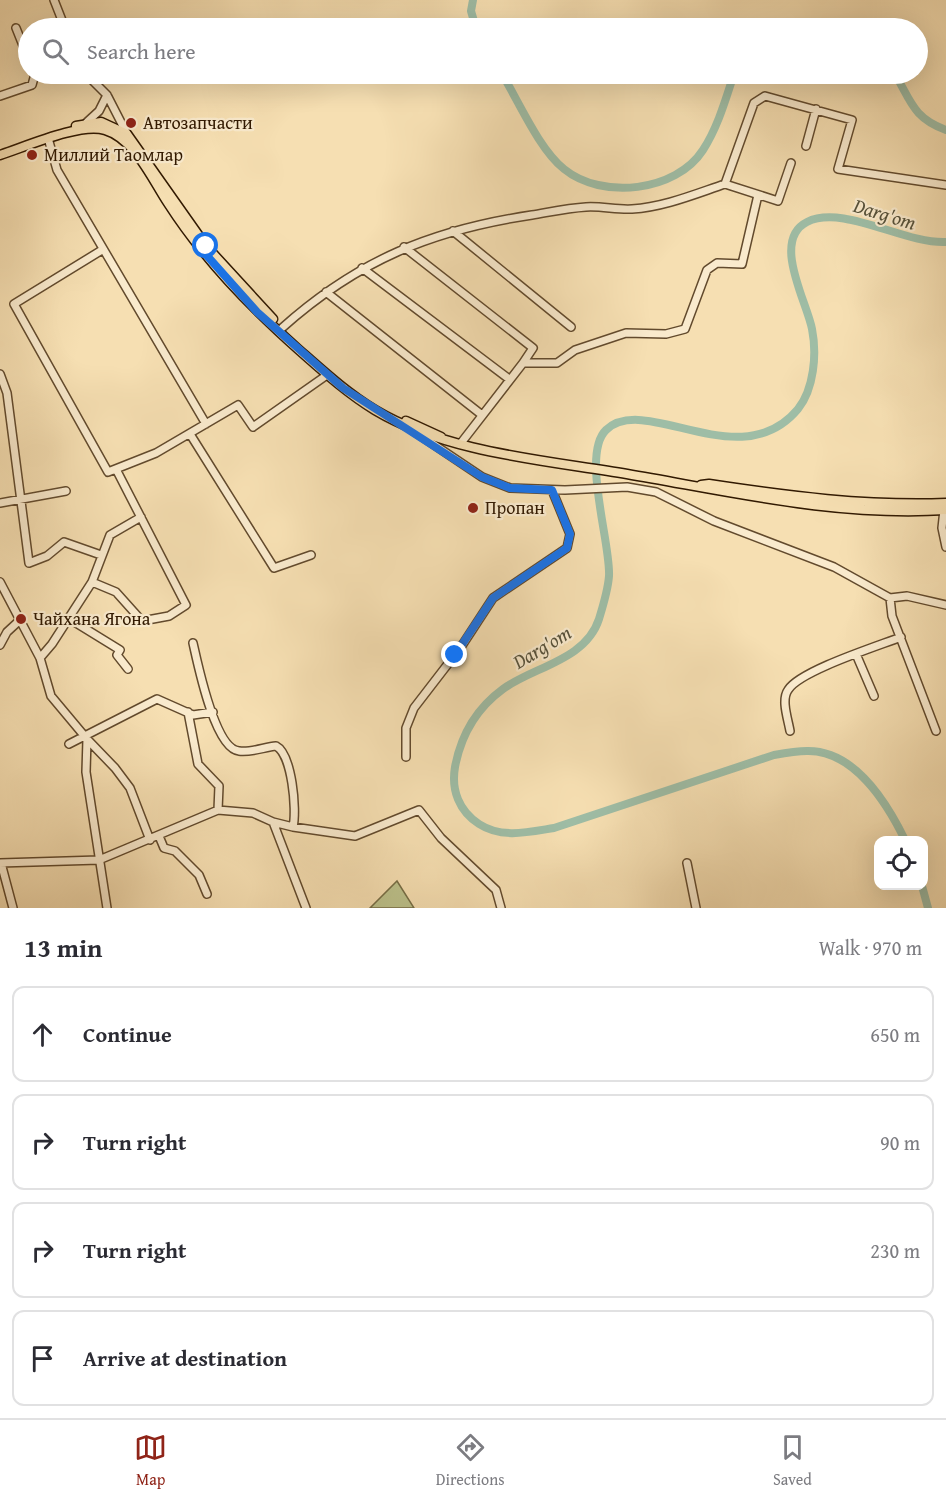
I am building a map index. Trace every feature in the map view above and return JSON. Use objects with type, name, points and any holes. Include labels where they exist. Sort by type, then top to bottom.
[{"type":"main road","points":[[0,155],[87,122],[108,123],[127,134],[203,248],[282,328],[328,371],[351,388],[390,413],[443,439]]},
{"type":"main road","points":[[60,134],[85,129],[104,129],[125,142],[203,248],[257,312],[327,375],[374,410],[409,429],[431,438],[568,464],[709,490],[833,509],[885,512],[945,508]]},
{"type":"street","points":[[54,0],[61,18]]},
{"type":"street","points":[[16,28],[18,33]]},
{"type":"street","points":[[0,96],[32,84]]},
{"type":"street","points":[[96,84],[106,95],[127,134]]},
{"type":"street","points":[[87,122],[99,111],[106,95]]},
{"type":"street","points":[[725,184],[754,103],[759,97],[765,96],[852,120],[838,169],[946,185]]},
{"type":"street","points":[[806,146],[816,109]]},
{"type":"street","points":[[48,138],[57,170],[206,424]]},
{"type":"street","points":[[282,328],[326,292],[362,268],[404,247],[453,231],[480,223],[587,207],[643,207],[674,201],[725,184],[778,201],[791,163]]},
{"type":"street","points":[[523,363],[557,363],[575,350],[626,333],[666,334],[685,329],[707,270],[717,263],[742,264],[758,195]]},
{"type":"street","points":[[453,231],[571,327]]},
{"type":"street","points":[[404,247],[533,348],[461,443]]},
{"type":"street","points":[[102,250],[14,304],[108,472],[117,471],[190,434],[238,405],[253,427],[327,375]]},
{"type":"street","points":[[362,268],[509,380]]},
{"type":"street","points":[[326,292],[482,416]]},
{"type":"street","points":[[0,374],[8,393],[29,563],[47,556],[64,542],[101,555]]},
{"type":"street","points":[[409,429],[489,480],[510,488],[552,490],[643,488],[666,496],[714,521],[834,567],[890,598],[907,596],[946,605]]},
{"type":"street","points":[[190,434],[274,568],[311,555]]},
{"type":"street","points":[[92,582],[116,592],[142,621],[169,616],[186,605],[117,471]]},
{"type":"street","points":[[406,757],[406,728],[414,708],[461,647],[493,598],[567,548],[570,534],[552,490]]},
{"type":"street","points":[[0,503],[66,491]]},
{"type":"street","points":[[945,508],[942,528],[946,547]]},
{"type":"street","points":[[40,658],[52,644],[92,582],[101,555],[115,531],[141,517]]},
{"type":"street","points":[[0,582],[2,592],[40,658],[51,696],[115,768],[130,789],[150,840]]},
{"type":"street","points":[[890,598],[892,616],[936,731]]},
{"type":"street","points":[[68,618],[120,650],[117,655],[128,669]]},
{"type":"street","points":[[0,645],[7,632],[20,620]]},
{"type":"street","points":[[790,731],[786,705],[787,691],[822,667],[901,637]]},
{"type":"street","points":[[193,643],[218,729],[230,748],[239,752],[276,746],[284,751],[293,789],[293,827]]},
{"type":"street","points":[[856,654],[874,696]]},
{"type":"street","points":[[69,744],[86,738],[157,699],[193,715],[213,712]]},
{"type":"street","points":[[188,712],[198,764],[219,786],[218,810]]},
{"type":"street","points":[[86,738],[86,772],[107,908]]},
{"type":"street","points":[[13,908],[0,863],[99,860],[218,810],[253,813],[273,822],[293,827],[355,836],[419,810],[441,838],[496,890],[501,908]]},
{"type":"street","points":[[273,822],[306,908]]},
{"type":"street","points":[[159,836],[164,848],[174,851],[199,875],[207,894]]},
{"type":"street","points":[[687,863],[696,908]]},
{"type":"green space","points":[[397,881],[414,908],[370,908]]},
{"type":"waterway","name":"Darg'om","points":[[473,0],[471,11],[473,18]]},
{"type":"waterway","name":"Darg'om","points":[[508,84],[538,138],[564,169],[580,179],[618,188],[657,183],[691,164],[703,150],[713,132],[731,84]]},
{"type":"waterway","name":"Darg'om","points":[[900,84],[914,108],[926,120],[946,130]]},
{"type":"waterway","name":"Darg'om","points":[[903,836],[889,810],[867,781],[840,759],[824,753],[803,751],[774,755],[554,828],[516,833],[497,832],[472,819],[458,799],[454,776],[461,744],[485,705],[515,681],[557,661],[583,644],[599,619],[609,576],[596,478],[596,458],[599,442],[606,430],[623,421],[644,420],[722,436],[749,436],[775,428],[798,409],[808,392],[811,381],[814,349],[812,329],[791,257],[792,243],[797,231],[807,222],[822,218],[838,218],[929,241],[946,242]]},
{"type":"waterway","name":"Darg'om","points":[[923,890],[928,908]]},
{"type":"place","name":"Автозапчасти","points":[[131,123]]},
{"type":"place","name":"Миллий Таомлар","points":[[32,155]]},
{"type":"place","name":"Пропан","points":[[473,508]]},
{"type":"place","name":"Чайхана Ягона","points":[[21,619]]},
{"type":"route","points":[[206,246],[201,249],[209,260],[257,312],[343,388],[374,410],[409,429],[482,477],[510,488],[552,490],[570,534],[567,548],[517,584],[493,598],[455,655]]}]
